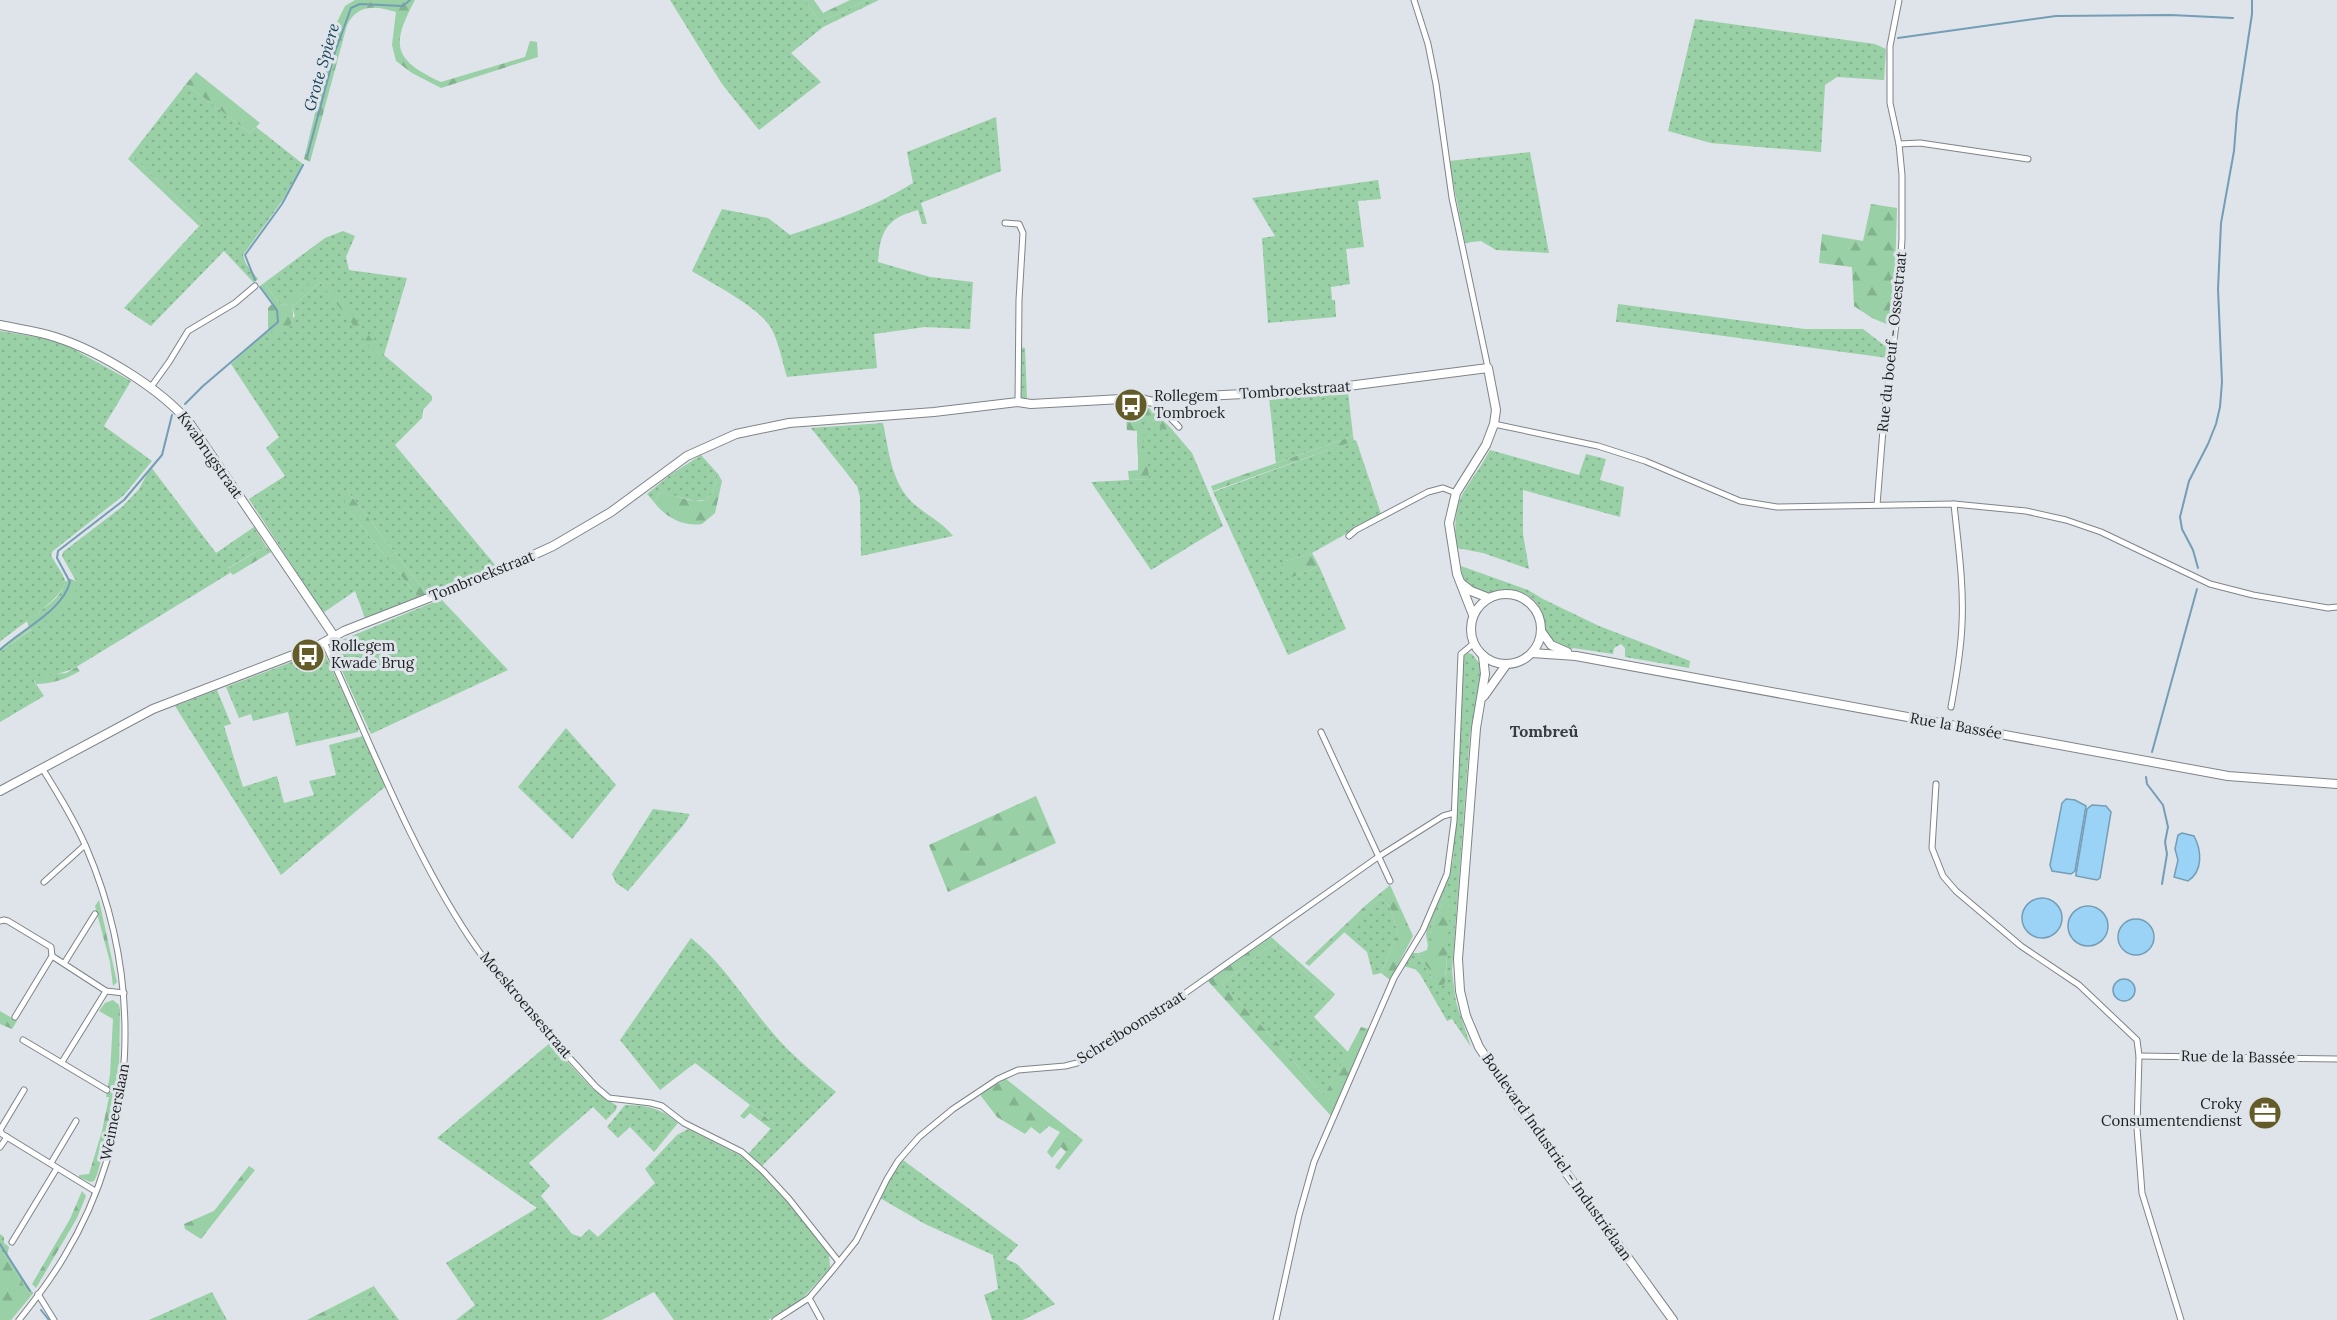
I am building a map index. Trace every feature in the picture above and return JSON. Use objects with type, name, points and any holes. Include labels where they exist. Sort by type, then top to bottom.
[{"type":"street","points":[[1414,0],[1428,44],[1452,198],[1496,410],[1494,424],[1486,446],[1456,493],[1449,523],[1460,582],[1473,615]]},
{"type":"street","name":"Rue du boeuf - Ossestraat","points":[[1877,504],[1884,417],[1897,317],[1902,239],[1903,204],[1899,144],[1890,103],[1890,46],[1899,0]]},
{"type":"street","points":[[1899,144],[1920,143],[2028,159]]},
{"type":"street","points":[[1005,223],[1019,224],[1023,233],[1019,300],[1018,402]]},
{"type":"street","points":[[151,387],[188,331],[235,303],[255,286]]},
{"type":"street","name":"Kwabrugstraat","points":[[0,325],[45,334],[73,343],[151,387],[180,412],[333,636]]},
{"type":"street","name":"Tombroekstraat","points":[[971,408],[994,410],[1031,404],[1140,398],[1150,402],[1160,402],[1166,398],[1317,390],[1488,368]]},
{"type":"street","name":"Tombroekstraat","points":[[0,791],[153,709],[324,642],[333,636],[505,568],[553,546],[611,512],[680,460],[729,436],[776,424],[1018,402],[1031,404]]},
{"type":"street","points":[[1160,402],[1162,409],[1179,427]]},
{"type":"street","points":[[1494,424],[1606,448],[1645,461],[1740,501],[1777,507],[1954,504],[2026,511],[2066,520],[2101,532],[2210,584],[2253,595],[2328,608],[2337,607]]},
{"type":"street","points":[[1349,536],[1356,530],[1428,492],[1443,488],[1456,493]]},
{"type":"street","points":[[1951,707],[1961,646],[1962,623],[1962,591],[1954,504]]},
{"type":"street","points":[[1460,582],[1471,591],[1489,598]]},
{"type":"street","points":[[1504,594],[1525,599],[1537,613],[1541,631],[1538,644],[1522,661],[1506,665],[1497,664],[1483,656],[1473,644],[1470,632],[1473,615],[1479,605],[1489,598],[1504,594]]},
{"type":"street","name":"Rue la Bassée","points":[[1541,631],[1551,645],[1576,656]]},
{"type":"street","name":"Moeskroensestraat","points":[[324,642],[424,859],[448,903],[494,970],[596,1087],[609,1098],[662,1106],[684,1123],[742,1152],[789,1199],[839,1262]]},
{"type":"street","points":[[1276,1320],[1299,1215],[1314,1162],[1394,978],[1420,934],[1444,884],[1450,858],[1455,813],[1462,652],[1473,644]]},
{"type":"street","name":"Rue la Bassée","points":[[1532,653],[1576,656],[2228,776],[2337,784]]},
{"type":"street","name":"Boulevard Industriel - Industriélaan","points":[[1483,656],[1485,674],[1476,728],[1458,959],[1460,991],[1466,1016],[1479,1047],[1520,1109],[1673,1320]]},
{"type":"street","name":"Boulevard Industriel - Industriélaan","points":[[1482,699],[1506,665]]},
{"type":"street","points":[[1321,732],[1390,881]]},
{"type":"street","name":"Weimeerslaan","points":[[19,1320],[64,1257],[106,1164],[121,1095],[125,1059],[124,993],[114,929],[105,897],[85,845],[67,809],[42,768]]},
{"type":"street","points":[[1936,784],[1932,848],[1943,876],[2014,941],[2079,985],[2137,1040],[2139,1056],[2137,1119],[2142,1193],[2181,1320]]},
{"type":"street","name":"Schreiboomstraat","points":[[775,1320],[809,1298],[863,1230],[898,1161],[919,1137],[953,1109],[998,1079],[1018,1070],[1065,1066],[1095,1053],[1157,1013],[1378,856],[1443,816],[1455,813]]},
{"type":"street","points":[[44,882],[85,845]]},
{"type":"street","points":[[65,962],[95,914]]},
{"type":"street","points":[[0,921],[8,921],[51,947],[52,956],[15,1017]]},
{"type":"street","points":[[52,956],[65,962],[106,992],[124,993]]},
{"type":"street","points":[[62,1062],[106,992]]},
{"type":"street","points":[[22,1040],[107,1090]]},
{"type":"street","name":"Rue de la Bassée","points":[[2139,1056],[2337,1059]]},
{"type":"street","points":[[24,1090],[0,1130],[2,1134],[95,1191]]},
{"type":"street","points":[[51,1163],[76,1121]]},
{"type":"street","points":[[0,1147],[7,1137]]},
{"type":"street","points":[[12,1242],[57,1168]]},
{"type":"street","points":[[38,1294],[54,1320]]},
{"type":"street","points":[[809,1298],[821,1320]]},
{"type":"green space","points":[[355,0],[415,0],[402,29],[401,50],[414,66],[441,82],[525,57],[530,41],[537,42],[538,57],[441,88],[412,73],[396,61],[392,45],[396,12],[382,8],[362,10],[351,18],[347,25],[310,162],[304,159],[337,22],[345,6]]},
{"type":"green space","points":[[670,0],[805,0],[820,22],[868,0],[879,0],[823,27],[791,53],[821,82],[759,130],[722,84]]},
{"type":"green space","points":[[805,0],[814,0],[823,13],[850,0],[868,0],[820,22]]},
{"type":"green space","points":[[1695,19],[1875,44],[1886,49],[1884,80],[1837,77],[1825,85],[1821,152],[1711,143],[1668,131]]},
{"type":"green space","points":[[196,72],[260,123],[250,133],[186,84]]},
{"type":"green space","points":[[186,84],[250,133],[256,127],[303,164],[282,201],[243,255],[246,264],[258,279],[254,283],[224,251],[151,326],[124,308],[202,223],[131,155]]},
{"type":"green space","points":[[996,117],[1001,171],[921,203],[927,224],[922,224],[918,210],[899,217],[887,227],[879,251],[878,262],[930,277],[973,282],[970,329],[925,327],[874,334],[877,368],[787,377],[776,339],[765,320],[735,296],[692,271],[722,209],[768,218],[790,235],[806,230],[868,206],[913,183],[907,152]]},
{"type":"green space","points":[[1530,152],[1549,253],[1496,250],[1481,241],[1465,243],[1449,161]]},
{"type":"green space","points":[[131,155],[202,223],[199,226],[128,159]]},
{"type":"green space","points":[[1378,180],[1381,199],[1358,201],[1364,247],[1346,249],[1350,284],[1331,287],[1332,300],[1335,300],[1336,317],[1268,323],[1262,238],[1275,236],[1252,198]]},
{"type":"green space","points":[[1871,204],[1897,208],[1895,272],[1889,325],[1872,318],[1854,306],[1852,267],[1819,263],[1822,234],[1863,241]]},
{"type":"green space","points":[[343,231],[355,236],[346,257],[349,270],[407,278],[384,355],[432,396],[432,400],[423,410],[422,418],[395,445],[496,566],[427,594],[349,493],[349,511],[418,597],[365,618],[355,591],[323,613],[249,499],[285,476],[266,448],[279,437],[231,364],[268,330],[274,335],[295,316],[292,307],[320,282],[381,359],[324,279],[315,280],[286,306],[280,304],[264,283],[325,238]]},
{"type":"green space","points":[[315,279],[324,279],[384,355],[380,360],[320,282],[292,307],[292,322],[287,328],[274,335],[268,330],[268,308],[273,303],[260,286],[264,283],[280,304],[286,306]]},
{"type":"green space","points":[[1618,304],[1805,329],[1863,329],[1889,349],[1888,358],[1616,322]]},
{"type":"green space","points":[[0,331],[49,339],[66,345],[131,381],[104,426],[152,461],[124,495],[53,551],[51,555],[65,580],[64,587],[49,603],[0,642]]},
{"type":"green space","points":[[1020,347],[1025,348],[1027,399],[1020,398]]},
{"type":"green space","points":[[1348,391],[1353,436],[1276,463],[1269,397]]},
{"type":"green space","points":[[1120,407],[1149,408],[1169,426],[1165,430],[1141,415],[1138,420],[1143,425],[1144,442],[1137,442],[1137,431],[1127,430],[1126,419],[1121,418]]},
{"type":"green space","points":[[1141,415],[1165,429],[1169,426],[1192,453],[1223,526],[1151,570],[1091,482],[1148,479],[1147,458],[1138,457],[1137,442],[1144,442],[1137,420]]},
{"type":"green space","points":[[883,423],[892,466],[906,496],[953,536],[861,556],[860,497],[857,486],[811,428]]},
{"type":"green space","points":[[1353,436],[1354,441],[1213,491],[1211,486]]},
{"type":"green space","points":[[1356,440],[1381,514],[1312,553],[1286,561],[1293,577],[1319,566],[1346,629],[1288,655],[1213,492]]},
{"type":"green space","points":[[1490,450],[1579,475],[1586,454],[1606,459],[1600,480],[1624,487],[1620,517],[1523,490],[1523,534],[1529,569],[1483,553],[1457,548],[1455,530],[1458,505]]},
{"type":"green space","points":[[701,455],[718,474],[712,494],[706,500],[695,501],[660,492],[654,502],[647,494],[670,475]]},
{"type":"green space","points":[[1138,457],[1147,457],[1149,479],[1129,480],[1128,471],[1138,470]]},
{"type":"green space","points":[[151,467],[216,553],[254,527],[266,546],[228,568],[230,573],[73,669],[51,676],[37,676],[34,681],[44,696],[0,722],[0,652],[32,629],[76,581],[62,556],[63,552],[123,506],[139,489]]},
{"type":"green space","points":[[718,474],[722,481],[715,513],[702,524],[688,524],[675,520],[654,502],[660,492],[689,500],[706,500],[712,494]]},
{"type":"green space","points":[[349,493],[427,594],[418,597],[349,511],[343,497]]},
{"type":"green space","points":[[266,546],[271,552],[233,575],[227,569]]},
{"type":"green space","points":[[1312,553],[1319,566],[1293,577],[1283,575],[1281,566],[1286,561]]},
{"type":"green space","points":[[1461,566],[1528,590],[1599,626],[1690,661],[1689,668],[1625,657],[1625,648],[1621,644],[1614,648],[1613,654],[1573,648],[1571,650],[1560,646],[1549,637],[1541,610],[1531,598],[1512,590],[1500,590],[1490,594],[1477,591],[1465,581]]},
{"type":"green space","points":[[70,579],[76,581],[74,596],[35,630],[31,629],[0,652],[0,648],[29,627],[27,621],[50,604],[60,594],[65,582]]},
{"type":"green space","points":[[441,599],[508,670],[371,734],[330,645]]},
{"type":"green space","points":[[324,652],[359,727],[358,732],[296,746],[288,712],[253,721],[251,714],[239,718],[226,687],[315,653]]},
{"type":"green space","points":[[1468,653],[1472,654],[1479,663],[1483,676],[1470,734],[1452,971],[1456,1002],[1471,1047],[1452,1019],[1447,1021],[1420,974],[1415,969],[1403,966],[1410,953],[1419,953],[1418,957],[1430,970],[1432,979],[1446,975],[1448,906],[1445,896],[1432,925],[1428,946],[1426,935],[1448,880],[1453,860],[1463,657]]},
{"type":"green space","points":[[77,667],[80,671],[53,682],[36,684],[34,678],[66,673]]},
{"type":"green space","points":[[217,690],[231,724],[224,726],[243,787],[277,776],[284,803],[314,795],[309,781],[336,775],[329,745],[363,736],[387,785],[281,875],[175,706]]},
{"type":"green space","points":[[566,728],[616,785],[572,839],[518,787]]},
{"type":"green space","points":[[1036,796],[1056,843],[948,892],[929,845]]},
{"type":"green space","points":[[653,809],[690,814],[628,891],[616,883],[612,874]]},
{"type":"green space","points":[[1390,885],[1413,936],[1390,980],[1381,973],[1398,933],[1390,907],[1382,899],[1377,901],[1309,966],[1305,963],[1366,905]]},
{"type":"green space","points":[[1445,896],[1449,897],[1450,912],[1445,982],[1443,985],[1437,985],[1432,979],[1430,970],[1418,957],[1419,953],[1427,950],[1432,925]]},
{"type":"green space","points":[[1382,899],[1390,907],[1398,933],[1381,973],[1373,975],[1367,952],[1344,932]]},
{"type":"green space","points":[[99,900],[117,982],[113,986],[110,962],[95,906]]},
{"type":"green space","points":[[1269,935],[1335,994],[1333,997],[1273,944],[1222,984],[1324,1096],[1361,1027],[1369,1029],[1332,1117],[1208,981]]},
{"type":"green space","points":[[691,938],[714,959],[779,1040],[836,1092],[762,1166],[748,1154],[775,1124],[695,1063],[660,1090],[620,1040]]},
{"type":"green space","points":[[1273,944],[1333,997],[1314,1017],[1348,1052],[1324,1096],[1222,984]]},
{"type":"green space","points":[[113,1000],[119,1005],[120,1010],[119,1072],[113,1118],[97,1175],[94,1181],[90,1182],[79,1175],[89,1174],[109,1097],[106,1097],[110,1075],[113,1019],[99,1011],[105,1003]]},
{"type":"green space","points":[[0,1011],[17,1021],[12,1029],[0,1024]]},
{"type":"green space","points":[[550,1043],[592,1088],[617,1106],[606,1120],[593,1107],[529,1163],[550,1186],[541,1196],[572,1234],[581,1237],[589,1229],[598,1237],[655,1183],[645,1169],[677,1135],[688,1129],[745,1158],[785,1198],[829,1253],[830,1268],[802,1299],[768,1320],[674,1320],[654,1292],[602,1320],[456,1320],[475,1305],[446,1263],[537,1208],[437,1138]]},
{"type":"green space","points":[[1006,1079],[1083,1140],[1059,1170],[1055,1167],[1066,1152],[1061,1147],[1052,1158],[1047,1152],[1060,1132],[1049,1126],[1040,1134],[1031,1127],[1025,1134],[997,1117],[981,1096],[981,1093]]},
{"type":"green space","points":[[625,1105],[653,1108],[678,1123],[654,1152],[630,1127],[618,1138],[607,1127]]},
{"type":"green space","points":[[750,1105],[776,1125],[771,1129],[750,1113],[744,1119],[740,1116]]},
{"type":"green space","points":[[903,1160],[1018,1245],[1006,1259],[1017,1264],[1055,1304],[1023,1320],[992,1320],[984,1295],[998,1289],[993,1255],[925,1224],[880,1198],[891,1175]]},
{"type":"green space","points":[[249,1166],[255,1170],[201,1239],[185,1229],[184,1224],[214,1211]]},
{"type":"green space","points":[[82,1191],[86,1196],[77,1218],[36,1288],[32,1284],[70,1219]]},
{"type":"green space","points":[[0,1234],[4,1237],[4,1243],[9,1247],[7,1256],[33,1293],[31,1296],[0,1249]]},
{"type":"green space","points":[[0,1249],[31,1296],[11,1320],[0,1320]]},
{"type":"green space","points":[[374,1286],[378,1292],[319,1320],[307,1320]]},
{"type":"green space","points":[[212,1292],[227,1320],[149,1320]]},
{"type":"green space","points":[[378,1292],[399,1320],[319,1320]]},
{"type":"water","points":[[2066,799],[2075,800],[2086,806],[2075,871],[2071,874],[2052,871],[2050,865],[2062,803]]},
{"type":"water","points":[[2092,805],[2106,806],[2111,812],[2100,878],[2097,880],[2076,876],[2087,809]]},
{"type":"water","points":[[2182,833],[2194,836],[2200,854],[2199,866],[2188,881],[2174,877],[2178,860],[2175,849],[2178,835]]},
{"type":"water","points":[[2042,898],[2050,899],[2056,904],[2061,910],[2061,926],[2056,932],[2050,937],[2042,938],[2034,937],[2028,932],[2023,926],[2022,918],[2023,910],[2028,904],[2034,899]]},
{"type":"water","points":[[2088,906],[2096,907],[2102,912],[2107,918],[2107,934],[2102,940],[2096,945],[2088,946],[2080,945],[2074,940],[2069,934],[2068,926],[2069,918],[2074,912],[2080,907]]},
{"type":"water","points":[[2136,919],[2149,924],[2154,937],[2149,950],[2136,955],[2123,950],[2118,937],[2123,924]]},
{"type":"water","points":[[2120,979],[2128,979],[2135,986],[2135,994],[2128,1001],[2120,1001],[2113,994],[2113,986]]},
{"type":"waterway","name":"Grote Spiere","points":[[307,157],[335,52],[351,8],[360,4],[403,6],[410,0]]},
{"type":"waterway","points":[[2198,568],[2193,550],[2182,529],[2180,517],[2189,481],[2208,444],[2220,407],[2222,382],[2218,289],[2221,223],[2234,151],[2252,0]]},
{"type":"waterway","points":[[1898,38],[2056,16],[2171,15],[2233,18]]},
{"type":"waterway","name":"Grote Spiere","points":[[255,280],[245,255],[282,204],[303,165]]},
{"type":"waterway","name":"Grote Spiere","points":[[185,404],[278,322],[277,310],[260,287]]},
{"type":"waterway","name":"Grote Spiere","points":[[0,650],[40,620],[66,593],[70,582],[57,558],[58,551],[124,500],[162,455],[172,415]]},
{"type":"waterway","points":[[2152,752],[2197,589]]},
{"type":"waterway","points":[[2146,777],[2147,784],[2163,805],[2168,827],[2165,842],[2167,854],[2162,884]]},
{"type":"waterway","points":[[0,1244],[30,1291]]},
{"type":"waterway","points":[[41,1310],[49,1320]]},
{"type":"place","name":"Rollegem Tombroek","points":[[1131,405]]},
{"type":"place","name":"Rollegem Kwade Brug","points":[[308,655]]},
{"type":"place","name":"Croky Consumentendienst","points":[[2265,1113]]},
{"type":"district","name":"Tombreû","points":[[1544,731]]}]
